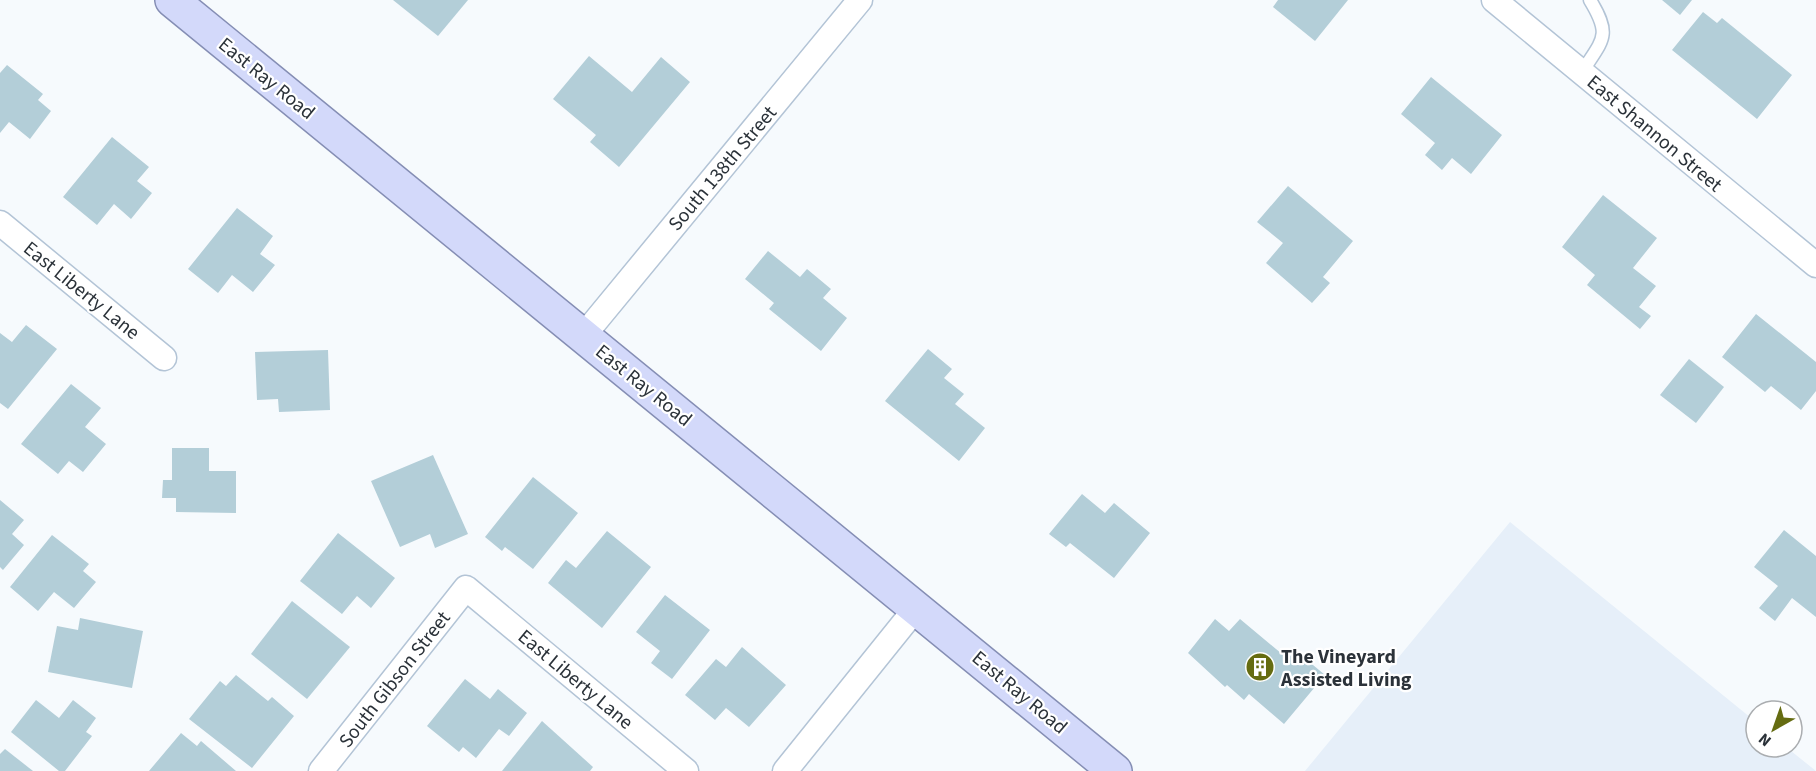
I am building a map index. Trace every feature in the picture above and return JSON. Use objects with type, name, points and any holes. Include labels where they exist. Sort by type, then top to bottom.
[{"type":"main road","name":"East Ray Road","points":[[172,0],[1115,771]]},
{"type":"street","name":"South 138th Street","points":[[584,335],[860,0]]},
{"type":"street","name":"East Shannon Street","points":[[1494,0],[1816,265]]},
{"type":"street","name":"East Liberty Lane","points":[[0,223],[164,358]]},
{"type":"street","name":"East Liberty Lane","points":[[466,588],[686,771]]},
{"type":"street","name":"South Gibson Street","points":[[321,771],[466,588]]},
{"type":"street","points":[[785,771],[917,607]]},
{"type":"lane","points":[[1582,72],[1603,39],[1603,21],[1590,0]]},
{"type":"shaded area","points":[[1510,522],[1744,712],[1744,759],[1801,759],[1816,771],[1305,771]]},
{"type":"building","points":[[393,0],[468,0],[438,36]]},
{"type":"building","points":[[1278,0],[1348,0],[1315,41],[1273,7]]},
{"type":"building","points":[[1662,0],[1692,0],[1680,15]]},
{"type":"building","points":[[1703,12],[1717,23],[1722,18],[1792,75],[1757,119],[1672,50]]},
{"type":"building","points":[[589,56],[632,92],[661,57],[690,82],[619,167],[590,142],[596,135],[553,99]]},
{"type":"building","points":[[7,65],[43,94],[38,100],[51,111],[30,139],[9,122],[0,133],[0,73]]},
{"type":"building","points":[[1431,77],[1502,135],[1471,174],[1452,158],[1442,170],[1425,155],[1435,143],[1401,114]]},
{"type":"building","points":[[112,137],[149,167],[137,181],[152,193],[131,219],[114,204],[97,225],[63,197]]},
{"type":"building","points":[[1288,186],[1353,241],[1323,277],[1330,283],[1312,303],[1266,263],[1283,243],[1257,222]]},
{"type":"building","points":[[1603,195],[1657,238],[1633,268],[1656,286],[1639,307],[1651,316],[1640,329],[1587,285],[1595,275],[1562,247]]},
{"type":"building","points":[[237,208],[273,236],[260,254],[275,265],[253,292],[232,275],[218,293],[188,269]]},
{"type":"building","points":[[768,251],[800,277],[807,269],[831,289],[823,298],[847,318],[821,351],[769,309],[774,303],[745,279]]},
{"type":"building","points":[[1756,314],[1816,362],[1816,391],[1801,410],[1771,386],[1765,392],[1722,357]]},
{"type":"building","points":[[26,325],[57,349],[8,409],[0,403],[0,333],[12,342]]},
{"type":"building","points":[[928,349],[952,369],[944,378],[964,394],[955,404],[985,428],[959,461],[885,401]]},
{"type":"building","points":[[328,350],[330,410],[279,412],[278,399],[257,400],[255,352]]},
{"type":"building","points":[[1689,359],[1724,387],[1696,423],[1660,395]]},
{"type":"building","points":[[71,384],[101,408],[85,427],[106,444],[83,472],[69,461],[58,474],[21,444]]},
{"type":"building","points":[[172,448],[209,448],[209,471],[236,471],[236,513],[176,512],[176,498],[162,498],[163,480],[172,480]]},
{"type":"building","points":[[433,455],[468,534],[435,548],[430,534],[400,547],[371,481]]},
{"type":"building","points":[[533,477],[578,513],[533,569],[505,547],[502,551],[485,537]]},
{"type":"building","points":[[1082,494],[1105,513],[1114,503],[1150,533],[1114,578],[1070,543],[1066,547],[1049,534]]},
{"type":"building","points":[[0,500],[24,520],[12,534],[24,545],[3,570],[0,567]]},
{"type":"building","points":[[1784,530],[1816,556],[1816,617],[1792,598],[1775,621],[1759,608],[1778,586],[1754,567]]},
{"type":"building","points":[[607,531],[651,567],[602,628],[548,583],[566,560],[576,568]]},
{"type":"building","points":[[338,533],[395,578],[371,608],[357,596],[342,614],[300,581]]},
{"type":"building","points":[[52,535],[89,564],[83,571],[96,582],[74,608],[54,592],[38,611],[10,587]]},
{"type":"building","points":[[665,595],[710,630],[672,679],[651,663],[660,651],[636,632]]},
{"type":"building","points":[[292,601],[350,647],[307,699],[251,654]]},
{"type":"building","points":[[80,618],[143,631],[132,688],[48,672],[57,626],[78,630]]},
{"type":"building","name":"The Vineyard Assisted Living","points":[[1215,619],[1229,631],[1240,619],[1288,659],[1295,650],[1325,675],[1284,724],[1249,694],[1244,700],[1227,685],[1225,687],[1188,653]]},
{"type":"building","points":[[742,647],[786,685],[749,727],[726,708],[715,720],[685,695],[716,659],[726,667]]},
{"type":"building","points":[[236,675],[268,701],[272,697],[294,716],[252,768],[189,719],[220,681],[226,686]]},
{"type":"building","points":[[465,679],[490,699],[498,689],[527,713],[509,736],[499,729],[476,758],[463,747],[459,752],[427,726]]},
{"type":"building","points":[[36,700],[59,718],[73,700],[96,718],[86,732],[92,736],[65,771],[59,771],[11,732]]},
{"type":"building","points":[[542,721],[593,767],[590,771],[502,771]]},
{"type":"building","points":[[181,733],[197,746],[201,741],[236,771],[149,771]]},
{"type":"building","points":[[5,749],[33,771],[0,771],[0,754]]},
{"type":"place","name":"The Vineyard Assisted Living","points":[[1260,667]]}]
